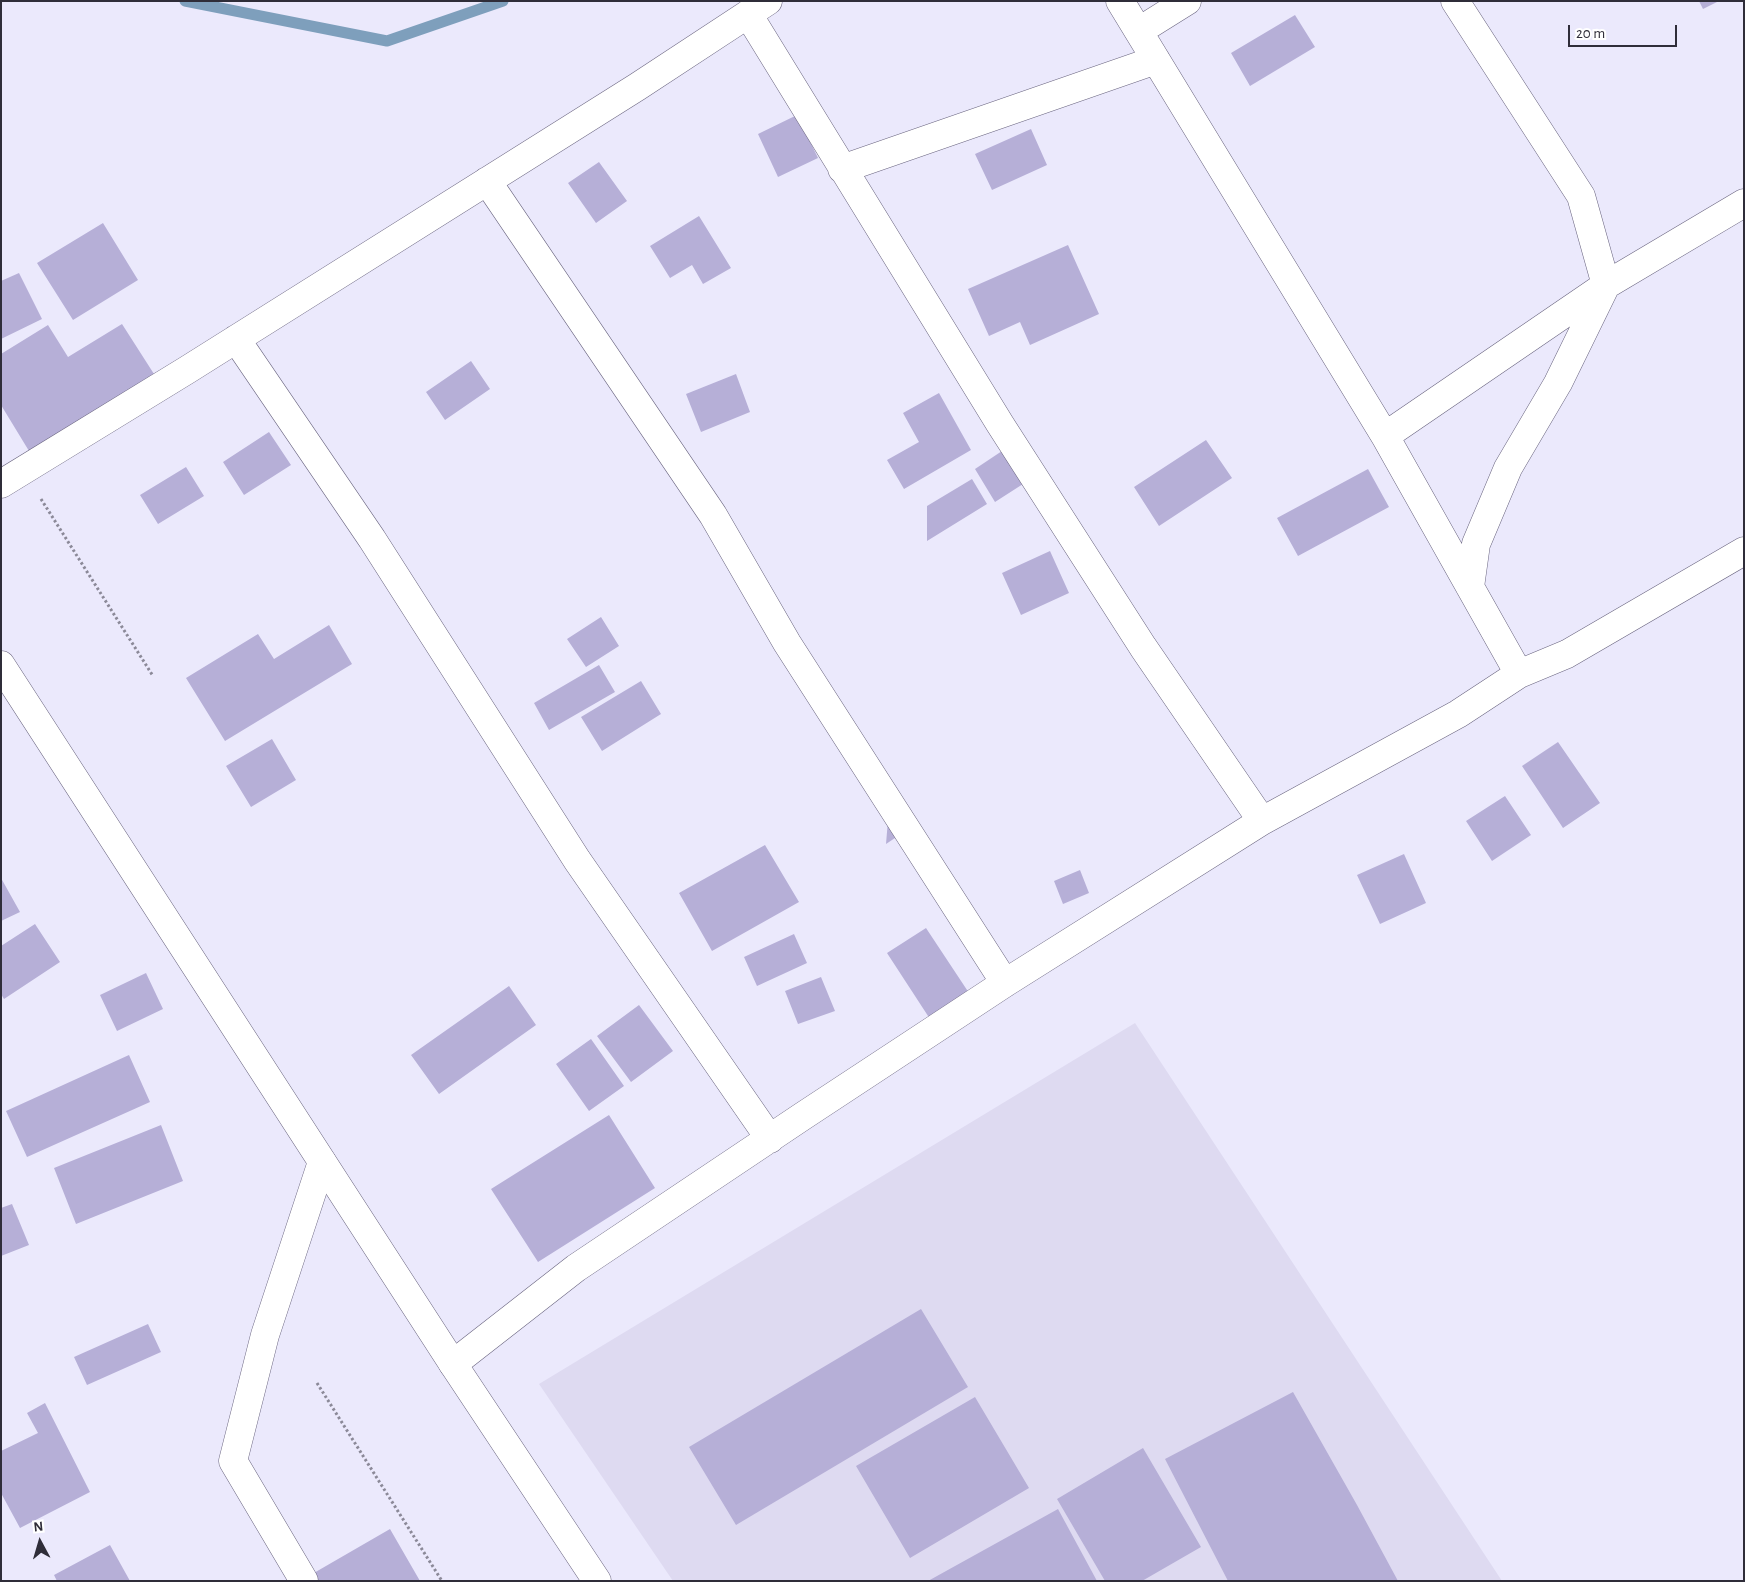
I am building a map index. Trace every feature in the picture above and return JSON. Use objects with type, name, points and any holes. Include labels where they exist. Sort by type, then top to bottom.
[{"type":"main road","points":[[1120,1],[1385,436],[1519,674]]},
{"type":"main road","points":[[1139,31],[1187,1]]},
{"type":"main road","points":[[1455,1],[1581,196],[1606,285],[1558,383],[1508,468],[1476,544],[1470,587]]},
{"type":"main road","points":[[12,477],[236,339],[758,8],[842,169],[1000,424],[1137,638],[1262,821]]},
{"type":"main road","points":[[842,169],[1156,60]]},
{"type":"main road","points":[[487,181],[713,515],[787,643],[1005,983]]},
{"type":"main road","points":[[1385,436],[1606,285],[1744,203]]},
{"type":"main road","points":[[236,339],[372,539],[577,860],[770,1138]]},
{"type":"main road","points":[[453,1364],[576,1268],[1005,983],[1262,821],[1458,714],[1519,674],[1567,654],[1744,551]]},
{"type":"main road","points":[[1,665],[453,1364],[597,1581]]},
{"type":"main road","points":[[304,1581],[233,1461],[265,1335],[322,1162]]},
{"type":"path","points":[[12,477],[153,676]]},
{"type":"path","points":[[317,1383],[442,1581]]},
{"type":"shaded area","points":[[1135,1023],[1502,1581],[673,1581],[539,1384]]},
{"type":"building","points":[[1699,1],[1719,1],[1703,9]]},
{"type":"building","points":[[1295,15],[1315,47],[1250,86],[1231,53]]},
{"type":"building","points":[[797,115],[818,158],[778,177],[758,134]]},
{"type":"building","points":[[1031,129],[1047,165],[992,190],[975,154]]},
{"type":"building","points":[[599,162],[627,201],[596,223],[568,183]]},
{"type":"building","points":[[699,216],[731,268],[703,284],[692,265],[670,278],[650,246]]},
{"type":"building","points":[[103,223],[138,280],[73,320],[37,263]]},
{"type":"building","points":[[1068,245],[1099,314],[1030,345],[1020,322],[989,336],[968,289]]},
{"type":"building","points":[[19,273],[42,319],[1,339],[1,281]]},
{"type":"building","points":[[122,324],[154,374],[29,451],[1,405],[1,354],[48,325],[68,357]]},
{"type":"building","points":[[471,361],[490,389],[445,420],[426,392]]},
{"type":"building","points":[[736,374],[750,412],[701,432],[686,394]]},
{"type":"building","points":[[939,393],[971,450],[904,489],[887,460],[919,442],[903,413]]},
{"type":"building","points":[[269,432],[291,465],[244,495],[223,462]]},
{"type":"building","points":[[1206,440],[1232,478],[1159,526],[1134,487]]},
{"type":"building","points":[[1002,451],[1023,484],[995,502],[975,469]]},
{"type":"building","points":[[186,467],[204,496],[158,524],[140,495]]},
{"type":"building","points":[[1368,469],[1389,507],[1298,556],[1277,518]]},
{"type":"building","points":[[972,479],[987,504],[927,541],[927,506]]},
{"type":"building","points":[[1050,551],[1069,593],[1021,615],[1002,573]]},
{"type":"building","points":[[601,617],[619,646],[586,667],[567,639]]},
{"type":"building","points":[[329,625],[352,664],[225,741],[186,678],[258,634],[274,659]]},
{"type":"building","points":[[599,665],[615,692],[549,730],[534,703]]},
{"type":"building","points":[[641,681],[661,714],[602,751],[581,717]]},
{"type":"building","points":[[272,739],[296,780],[251,807],[226,766]]},
{"type":"building","points":[[1558,742],[1600,803],[1563,828],[1522,766]]},
{"type":"building","points":[[1505,796],[1531,835],[1492,861],[1466,821]]},
{"type":"building","points":[[888,820],[898,836],[886,844]]},
{"type":"building","points":[[765,845],[799,902],[712,951],[679,893]]},
{"type":"building","points":[[1404,854],[1426,903],[1380,924],[1357,875]]},
{"type":"building","points":[[1080,870],[1089,893],[1063,904],[1054,881]]},
{"type":"building","points":[[1,878],[20,912],[1,921]]},
{"type":"building","points":[[35,924],[60,962],[4,999],[1,994],[1,946]]},
{"type":"building","points":[[926,928],[969,993],[930,1019],[887,953]]},
{"type":"building","points":[[794,934],[807,963],[757,986],[744,957]]},
{"type":"building","points":[[146,973],[163,1009],[117,1031],[100,995]]},
{"type":"building","points":[[821,977],[835,1011],[798,1024],[785,991]]},
{"type":"building","points":[[509,986],[536,1025],[439,1094],[411,1055]]},
{"type":"building","points":[[639,1005],[673,1051],[631,1082],[597,1036]]},
{"type":"building","points":[[591,1039],[624,1086],[589,1111],[556,1064]]},
{"type":"building","points":[[129,1055],[150,1102],[27,1157],[6,1111]]},
{"type":"building","points":[[609,1115],[655,1188],[538,1262],[491,1189]]},
{"type":"building","points":[[161,1125],[183,1181],[76,1224],[54,1168]]},
{"type":"building","points":[[12,1204],[29,1245],[1,1256],[1,1208]]},
{"type":"building","points":[[921,1309],[968,1387],[736,1525],[689,1447]]},
{"type":"building","points":[[148,1324],[161,1352],[87,1385],[74,1357]]},
{"type":"building","points":[[1293,1392],[1398,1581],[1228,1581],[1165,1459]]},
{"type":"building","points":[[975,1397],[1029,1488],[910,1558],[856,1466]]},
{"type":"building","points":[[45,1403],[90,1492],[20,1528],[1,1493],[1,1451],[38,1433],[27,1413]]},
{"type":"building","points":[[1143,1448],[1201,1547],[1142,1581],[1105,1581],[1057,1499]]},
{"type":"building","points":[[1058,1509],[1097,1581],[928,1581]]},
{"type":"building","points":[[390,1529],[420,1581],[300,1581]]},
{"type":"building","points":[[110,1545],[130,1581],[57,1581],[54,1575]]},
{"type":"waterway","points":[[185,1],[387,41],[503,1]]}]
